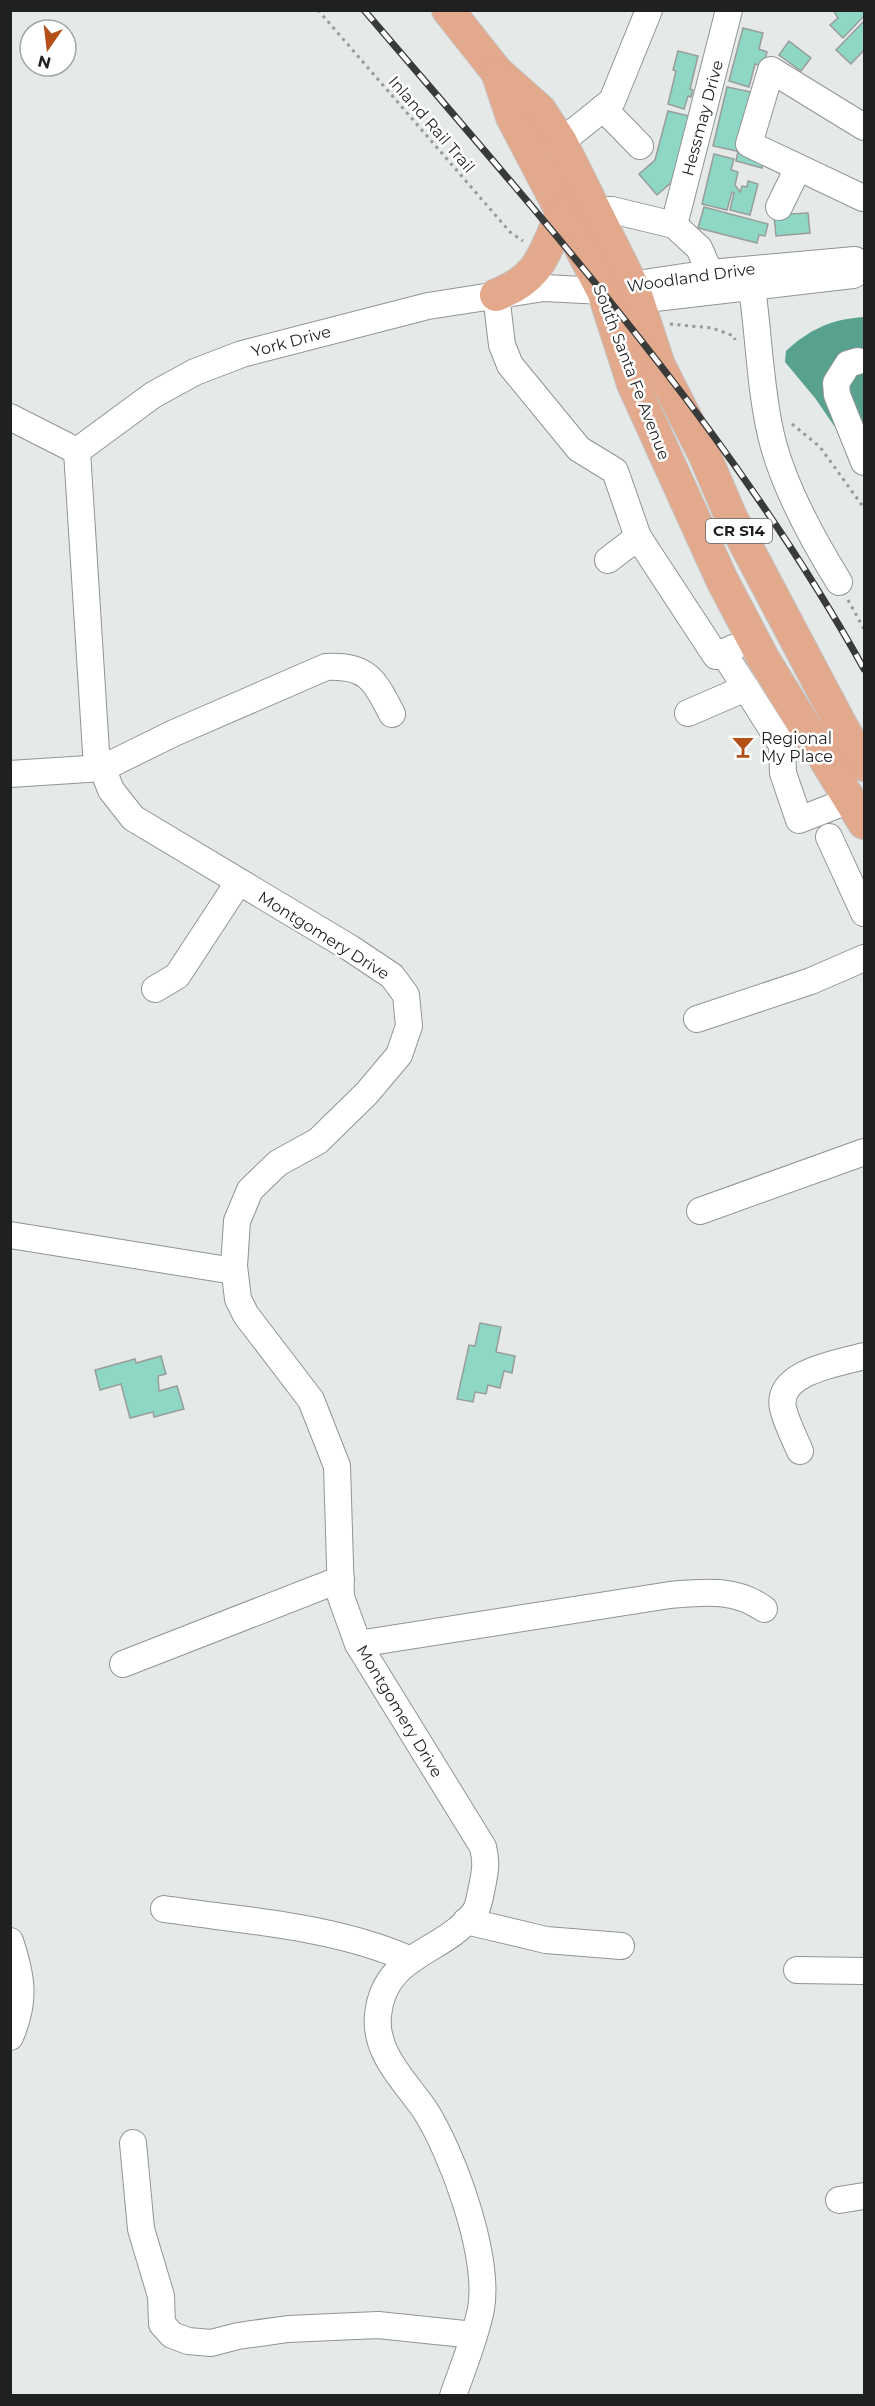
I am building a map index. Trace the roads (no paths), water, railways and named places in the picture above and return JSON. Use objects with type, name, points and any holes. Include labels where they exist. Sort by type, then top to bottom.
[{"type":"main road","name":"South Santa Fe Avenue","points":[[455,13],[497,72],[540,110],[561,142],[597,210],[624,292],[633,384],[674,480],[753,638],[857,811]]},
{"type":"main road","name":"South Santa Fe Avenue","points":[[497,72],[512,117],[561,215],[624,292]]},
{"type":"main road","points":[[496,295],[526,281],[543,255],[561,215]]},
{"type":"main road","points":[[624,292],[627,338],[710,527],[747,600],[769,626],[807,661],[864,765]]},
{"type":"street","points":[[561,142],[612,101],[649,10]]},
{"type":"street","name":"Hessmay Drive","points":[[674,225],[729,10]]},
{"type":"street","points":[[864,127],[771,70],[749,144],[864,200]]},
{"type":"street","points":[[603,108],[640,146]]},
{"type":"street","points":[[779,207],[798,168]]},
{"type":"street","points":[[597,210],[612,210],[674,225],[699,248],[710,273]]},
{"type":"street","name":"Woodland Drive","points":[[624,292],[710,273],[851,259],[864,262]]},
{"type":"street","name":"Woodland Drive","points":[[624,292],[752,288],[853,275],[864,269]]},
{"type":"street","name":"York Drive","points":[[77,451],[153,395],[195,372],[242,354],[428,306],[544,288],[624,292]]},
{"type":"street","points":[[752,288],[771,435],[788,481],[824,558],[839,582]]},
{"type":"street","points":[[496,295],[502,345],[510,365],[579,449],[615,471],[638,537],[716,656],[753,638]]},
{"type":"street","points":[[858,361],[848,364],[836,383],[837,395],[864,462]]},
{"type":"street","points":[[10,417],[77,451]]},
{"type":"street","name":"Montgomery Drive","points":[[77,451],[96,752],[111,789],[133,818],[350,948],[392,976],[406,995],[409,1026],[399,1055],[367,1093],[318,1141],[278,1163],[250,1190],[237,1221],[234,1271],[238,1299],[246,1315],[311,1400],[337,1466],[341,1597],[358,1644],[483,1847],[487,1864],[477,1908],[456,1930],[398,1968],[384,1989],[378,2015],[379,2035],[390,2064],[426,2112],[455,2173],[472,2222],[480,2264],[481,2306],[474,2335],[453,2396]]},
{"type":"street","points":[[608,560],[638,537]]},
{"type":"street","points":[[723,652],[782,744],[783,773],[799,820],[857,811]]},
{"type":"street","points":[[10,774],[103,768],[174,732],[326,667],[348,666],[362,670],[383,696],[392,714]]},
{"type":"street","points":[[688,713],[746,688]]},
{"type":"street","points":[[829,837],[864,913]]},
{"type":"street","points":[[155,989],[177,976],[238,883]]},
{"type":"street","points":[[697,1019],[811,981],[864,958]]},
{"type":"street","points":[[700,1211],[864,1152]]},
{"type":"street","points":[[10,1235],[234,1271]]},
{"type":"street","points":[[800,1451],[783,1406],[783,1394],[789,1384],[798,1376],[864,1356]]},
{"type":"street","points":[[123,1664],[340,1579]]},
{"type":"street","points":[[358,1644],[670,1595],[713,1592],[735,1595],[750,1598],[765,1609]]},
{"type":"street","points":[[164,1909],[375,1944],[411,1960]]},
{"type":"street","points":[[466,1921],[546,1940],[621,1946]]},
{"type":"street","points":[[10,1941],[22,1976],[18,2019],[10,2037]]},
{"type":"street","points":[[797,1970],[864,1971]]},
{"type":"street","points":[[133,2143],[141,2229],[161,2296],[162,2324],[172,2335],[188,2341],[211,2343],[238,2336],[288,2329],[378,2325],[474,2335]]},
{"type":"street","points":[[839,2200],[864,2196]]},
{"type":"railway","points":[[364,10],[566,247],[694,410],[755,493],[811,580],[864,669]]},
{"type":"place","name":"Regional My Place","points":[[743,747]]}]
